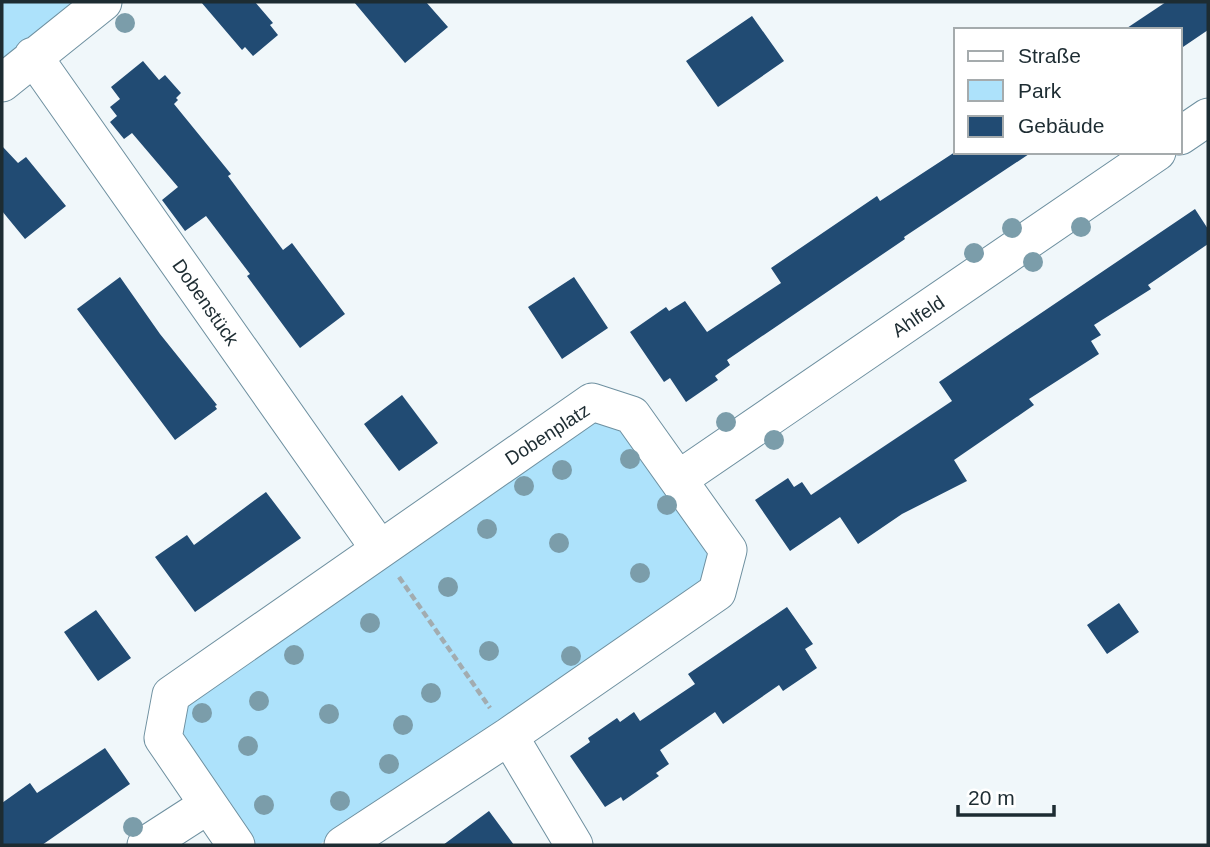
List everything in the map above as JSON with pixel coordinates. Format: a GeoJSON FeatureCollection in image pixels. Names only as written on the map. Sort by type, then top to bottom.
{"type":"FeatureCollection","features":[{"type":"Feature","properties":{"kind":"street"},"geometry":{"type":"LineString","coordinates":[[2,83],[103,2]]}},
{"type":"Feature","properties":{"kind":"street","name":"Dobenstück"},"geometry":{"type":"LineString","coordinates":[[33,56],[379,548]]}},
{"type":"Feature","properties":{"kind":"street"},"geometry":{"type":"LineString","coordinates":[[1182,135],[1208,117]]}},
{"type":"Feature","properties":{"kind":"street","name":"Ahlfeld"},"geometry":{"type":"LineString","coordinates":[[679,479],[1154,154]]}},
{"type":"Feature","properties":{"kind":"street","name":"Dobenplatz"},"geometry":{"type":"LineString","coordinates":[[236,845],[163,738],[171,695],[592,402],[632,415],[728,550],[717,592],[509,736],[343,845]]}},
{"type":"Feature","properties":{"kind":"street"},"geometry":{"type":"LineString","coordinates":[[509,736],[575,845]]}},
{"type":"Feature","properties":{"kind":"street"},"geometry":{"type":"LineString","coordinates":[[145,845],[208,805]]}},
{"type":"Feature","properties":{"kind":"path"},"geometry":{"type":"LineString","coordinates":[[379,548],[509,736]]}},
{"type":"Feature","properties":{"kind":"green space"},"geometry":{"type":"Polygon","coordinates":[[[2,2],[82,2],[2,70],[2,2]]]}},
{"type":"Feature","properties":{"kind":"green space"},"geometry":{"type":"Polygon","coordinates":[[[603,412],[619,416],[716,556],[714,574],[319,845],[254,845],[171,725],[175,706],[603,412]]]}},
{"type":"Feature","properties":{"kind":"building"},"geometry":{"type":"Polygon","coordinates":[[[201,2],[255,2],[273,23],[270,25],[278,35],[253,56],[245,47],[242,50],[201,2]]]}},
{"type":"Feature","properties":{"kind":"building"},"geometry":{"type":"Polygon","coordinates":[[[354,2],[426,2],[448,27],[405,63],[354,2]]]}},
{"type":"Feature","properties":{"kind":"building"},"geometry":{"type":"Polygon","coordinates":[[[1166,2],[1208,2],[1208,30],[1182,48],[1182,28],[1127,28],[1166,2]]]}},
{"type":"Feature","properties":{"kind":"building"},"geometry":{"type":"Polygon","coordinates":[[[752,16],[784,61],[718,107],[686,61],[752,16]]]}},
{"type":"Feature","properties":{"kind":"building"},"geometry":{"type":"Polygon","coordinates":[[[143,61],[159,80],[165,75],[181,93],[174,104],[231,174],[228,176],[283,250],[292,243],[345,314],[300,348],[247,276],[250,274],[206,216],[185,231],[162,200],[178,187],[132,133],[124,139],[110,122],[117,116],[110,107],[120,99],[111,87],[143,61]]]}},
{"type":"Feature","properties":{"kind":"building"},"geometry":{"type":"Polygon","coordinates":[[[2,146],[18,163],[26,157],[66,206],[25,239],[2,211],[2,146]]]}},
{"type":"Feature","properties":{"kind":"building"},"geometry":{"type":"Polygon","coordinates":[[[954,153],[1029,154],[727,360],[730,365],[715,376],[718,380],[686,402],[670,378],[664,382],[630,332],[666,307],[669,311],[685,301],[707,332],[781,283],[771,268],[877,196],[880,201],[954,153]]]}},
{"type":"Feature","properties":{"kind":"building"},"geometry":{"type":"Polygon","coordinates":[[[1195,209],[1208,229],[1208,244],[1148,285],[1151,289],[1094,325],[1101,335],[1091,341],[1099,354],[1029,399],[1034,405],[954,460],[967,481],[902,514],[858,544],[840,517],[790,551],[755,500],[788,478],[794,487],[802,482],[811,495],[952,401],[939,382],[1195,209]]]}},
{"type":"Feature","properties":{"kind":"building"},"geometry":{"type":"Polygon","coordinates":[[[120,277],[160,334],[217,405],[217,409],[175,440],[77,309],[120,277]]]}},
{"type":"Feature","properties":{"kind":"building"},"geometry":{"type":"Polygon","coordinates":[[[574,277],[608,328],[562,359],[528,307],[574,277]]]}},
{"type":"Feature","properties":{"kind":"building"},"geometry":{"type":"Polygon","coordinates":[[[402,395],[438,443],[399,471],[364,424],[402,395]]]}},
{"type":"Feature","properties":{"kind":"building"},"geometry":{"type":"Polygon","coordinates":[[[266,492],[301,538],[195,612],[155,557],[187,535],[194,545],[266,492]]]}},
{"type":"Feature","properties":{"kind":"building"},"geometry":{"type":"Polygon","coordinates":[[[1119,603],[1139,632],[1107,654],[1087,625],[1119,603]]]}},
{"type":"Feature","properties":{"kind":"building"},"geometry":{"type":"Polygon","coordinates":[[[787,607],[813,644],[805,649],[817,668],[783,691],[779,685],[723,724],[715,712],[660,750],[669,764],[656,773],[659,776],[623,801],[621,797],[605,807],[570,756],[590,742],[588,738],[617,718],[620,722],[634,712],[640,721],[695,684],[688,674],[787,607]]]}},
{"type":"Feature","properties":{"kind":"building"},"geometry":{"type":"Polygon","coordinates":[[[96,610],[131,658],[98,681],[64,632],[96,610]]]}},
{"type":"Feature","properties":{"kind":"building"},"geometry":{"type":"Polygon","coordinates":[[[105,748],[130,784],[42,845],[2,845],[2,803],[30,783],[37,793],[105,748]]]}},
{"type":"Feature","properties":{"kind":"building"},"geometry":{"type":"Polygon","coordinates":[[[489,811],[514,845],[443,845],[489,811]]]}}]}
